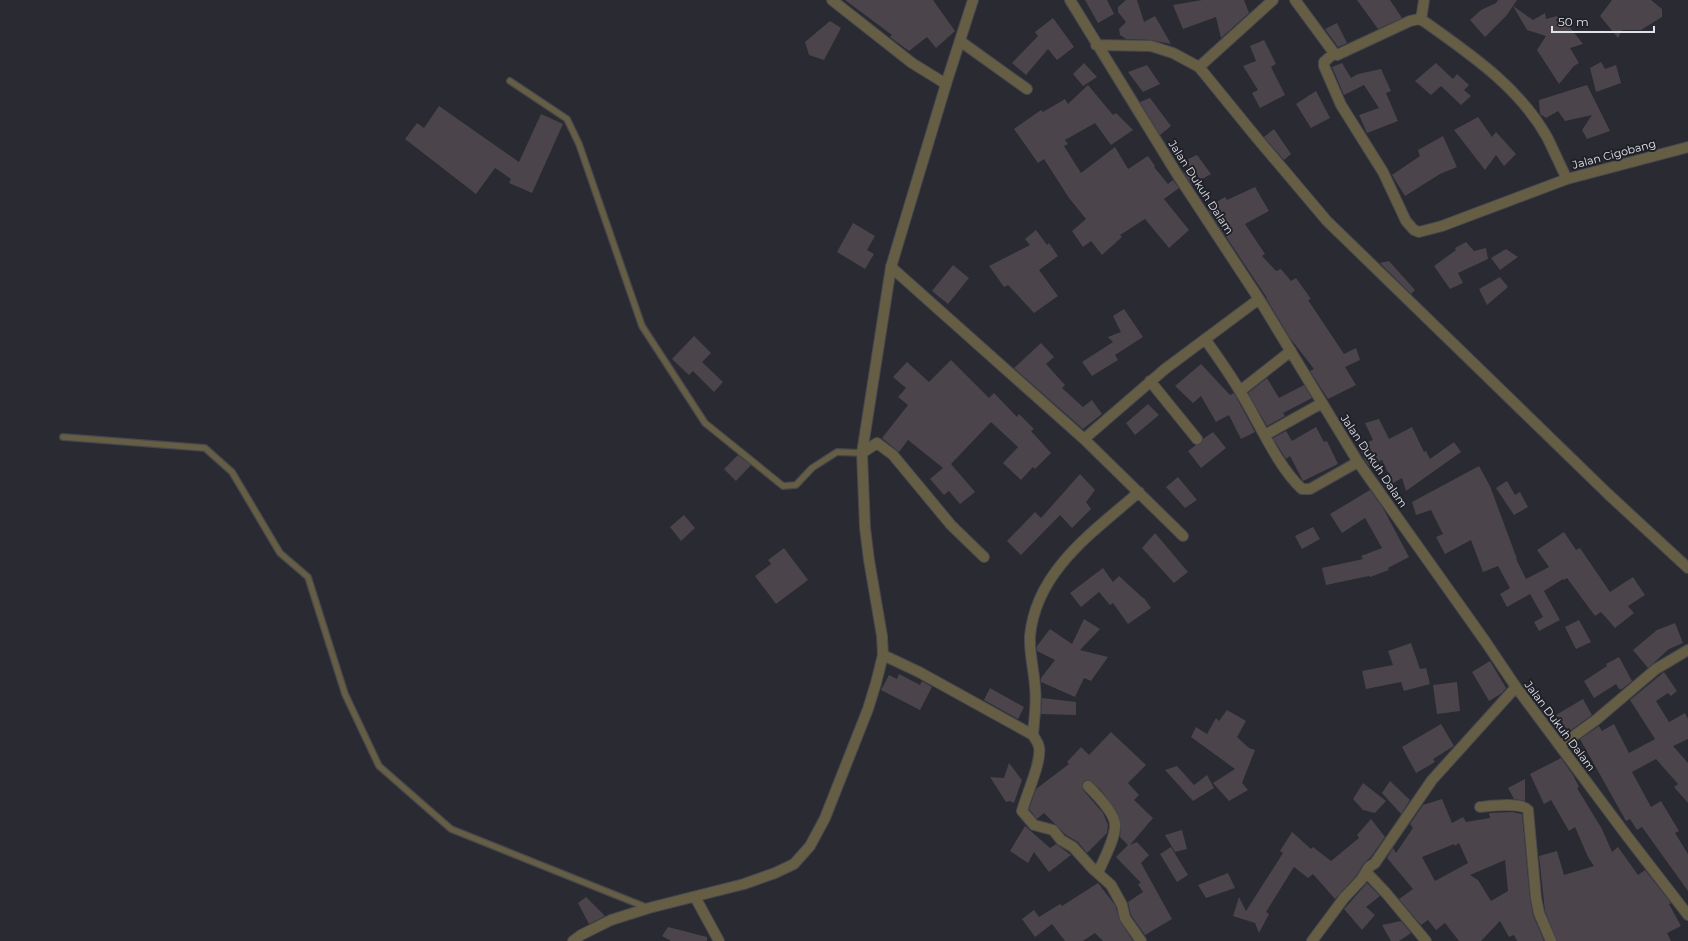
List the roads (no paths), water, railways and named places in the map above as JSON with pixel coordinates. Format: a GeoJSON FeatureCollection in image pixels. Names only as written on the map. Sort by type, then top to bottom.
{"type":"FeatureCollection","features":[{"type":"Feature","properties":{"kind":"street"},"geometry":{"type":"LineString","coordinates":[[832,0],[912,63],[946,84]]}},
{"type":"Feature","properties":{"kind":"street"},"geometry":{"type":"LineString","coordinates":[[573,941],[581,935],[612,920],[649,908],[696,897],[775,873],[794,864],[810,846],[825,818],[868,709],[883,655],[882,636],[865,528],[862,453],[891,267],[973,0]]}},
{"type":"Feature","properties":{"kind":"street","name":"Jalan Dukuh Dalam"},"geometry":{"type":"LineString","coordinates":[[1070,0],[1096,45],[1173,168],[1259,299],[1358,462],[1516,687],[1688,915]]}},
{"type":"Feature","properties":{"kind":"street"},"geometry":{"type":"LineString","coordinates":[[1199,67],[1273,0]]}},
{"type":"Feature","properties":{"kind":"street"},"geometry":{"type":"LineString","coordinates":[[1295,0],[1334,54]]}},
{"type":"Feature","properties":{"kind":"street"},"geometry":{"type":"LineString","coordinates":[[1424,0],[1421,20],[1410,21],[1339,55],[1334,54],[1324,62],[1324,66],[1341,105],[1383,172],[1406,221],[1414,230],[1419,232],[1442,226],[1567,179]]}},
{"type":"Feature","properties":{"kind":"street","name":"Jalan Cigobang"},"geometry":{"type":"LineString","coordinates":[[1421,20],[1476,59],[1521,100],[1547,137],[1567,179],[1688,147]]}},
{"type":"Feature","properties":{"kind":"street"},"geometry":{"type":"LineString","coordinates":[[960,41],[1027,89]]}},
{"type":"Feature","properties":{"kind":"street"},"geometry":{"type":"LineString","coordinates":[[1096,45],[1151,46],[1173,53],[1199,67],[1256,138],[1327,221],[1569,456],[1688,568]]}},
{"type":"Feature","properties":{"kind":"street"},"geometry":{"type":"LineString","coordinates":[[891,267],[1084,439],[1183,536]]}},
{"type":"Feature","properties":{"kind":"street"},"geometry":{"type":"LineString","coordinates":[[1084,439],[1150,381],[1259,299]]}},
{"type":"Feature","properties":{"kind":"street"},"geometry":{"type":"LineString","coordinates":[[1205,339],[1240,391],[1294,482],[1302,489],[1310,489],[1358,462]]}},
{"type":"Feature","properties":{"kind":"street"},"geometry":{"type":"LineString","coordinates":[[1240,391],[1291,351]]}},
{"type":"Feature","properties":{"kind":"street"},"geometry":{"type":"LineString","coordinates":[[1150,381],[1197,440]]}},
{"type":"Feature","properties":{"kind":"street"},"geometry":{"type":"LineString","coordinates":[[1265,435],[1322,403]]}},
{"type":"Feature","properties":{"kind":"street"},"geometry":{"type":"LineString","coordinates":[[862,453],[877,442],[892,455],[951,525],[984,557]]}},
{"type":"Feature","properties":{"kind":"street"},"geometry":{"type":"LineString","coordinates":[[1138,492],[1078,546],[1062,563],[1045,586],[1034,610],[1030,637],[1031,662],[1036,701],[1033,735],[1039,748],[1036,768],[1025,797],[1022,811],[1034,825],[1053,830],[1061,840],[1073,847],[1110,886],[1122,905],[1125,918],[1141,941]]}},
{"type":"Feature","properties":{"kind":"street"},"geometry":{"type":"LineString","coordinates":[[1560,746],[1596,720],[1656,669],[1688,650]]}},
{"type":"Feature","properties":{"kind":"street"},"geometry":{"type":"LineString","coordinates":[[883,655],[919,672],[1033,735]]}},
{"type":"Feature","properties":{"kind":"street"},"geometry":{"type":"LineString","coordinates":[[1312,941],[1320,928],[1344,898],[1361,880],[1369,867],[1375,863],[1432,780],[1516,687]]}},
{"type":"Feature","properties":{"kind":"street"},"geometry":{"type":"LineString","coordinates":[[1088,786],[1111,814],[1115,824],[1110,844],[1098,873]]}},
{"type":"Feature","properties":{"kind":"street"},"geometry":{"type":"LineString","coordinates":[[1480,807],[1519,806],[1526,807],[1528,810],[1536,898],[1539,913],[1551,941]]}},
{"type":"Feature","properties":{"kind":"street"},"geometry":{"type":"LineString","coordinates":[[1366,872],[1426,941]]}},
{"type":"Feature","properties":{"kind":"street"},"geometry":{"type":"LineString","coordinates":[[696,897],[719,941]]}},
{"type":"Feature","properties":{"kind":"lane"},"geometry":{"type":"LineString","coordinates":[[510,81],[567,119],[578,144],[642,326],[704,423],[783,486],[796,485],[812,468],[837,452],[862,453]]}},
{"type":"Feature","properties":{"kind":"lane"},"geometry":{"type":"LineString","coordinates":[[63,437],[205,448],[232,472],[280,553],[308,577],[346,694],[378,766],[451,829],[649,908]]}}]}
